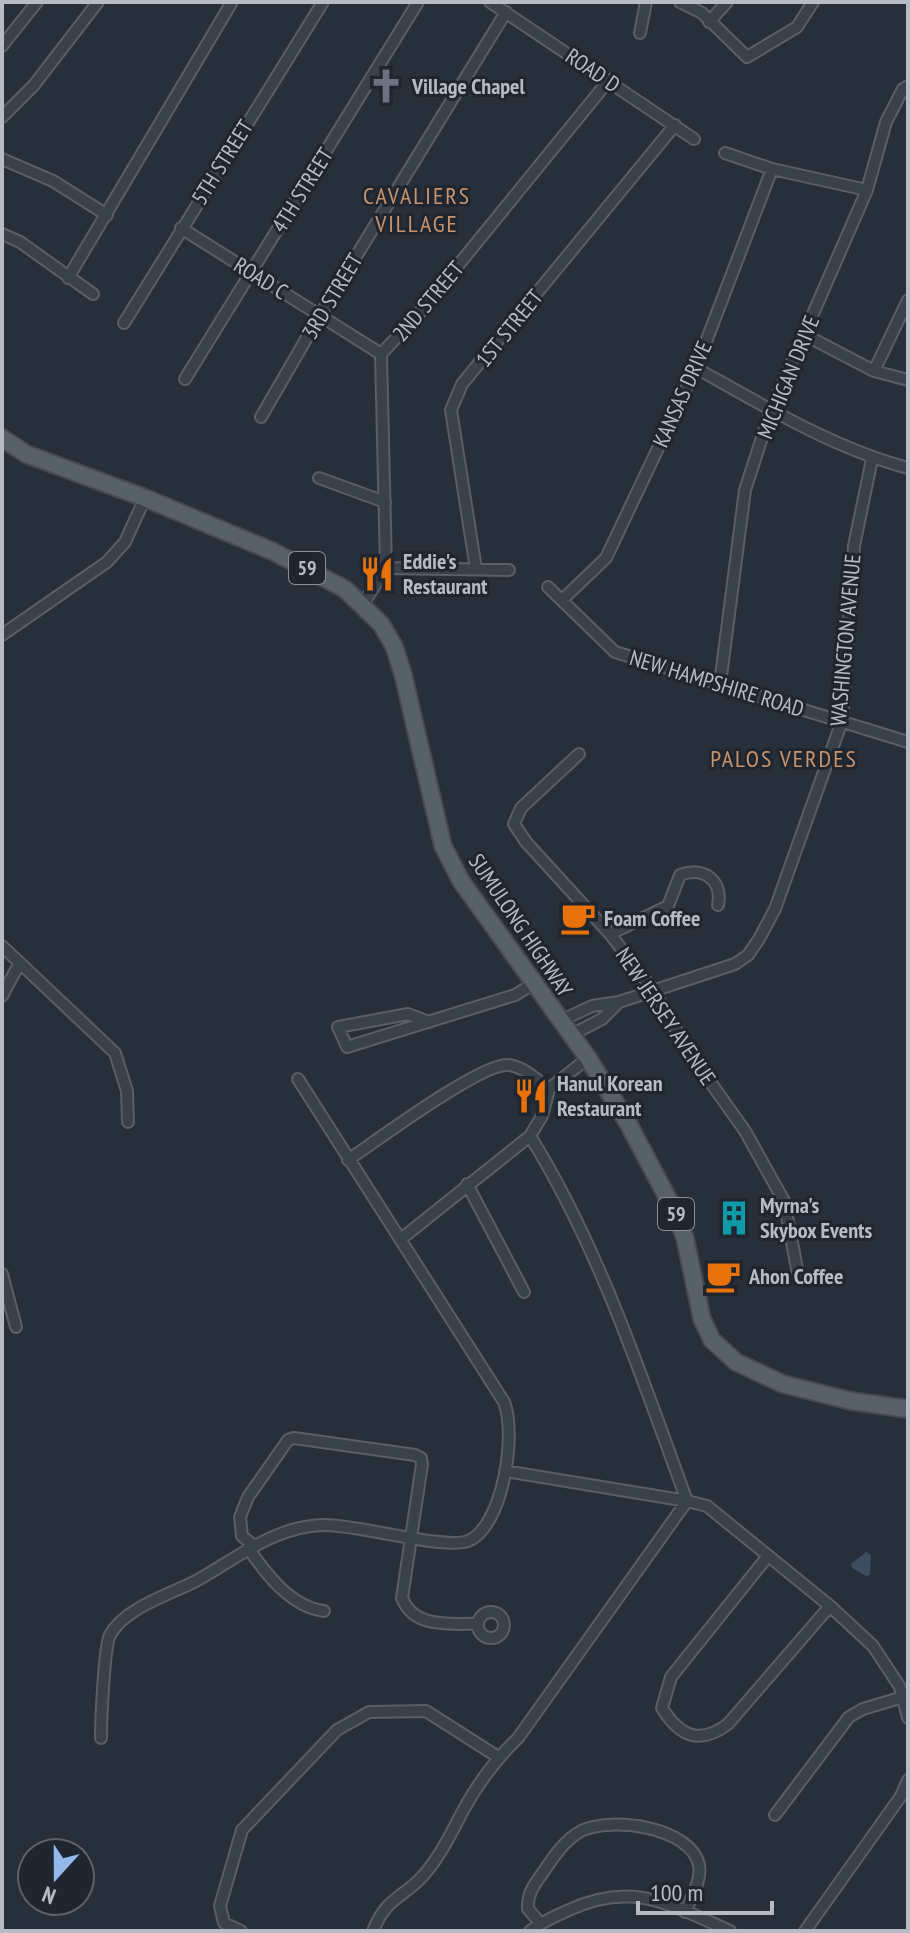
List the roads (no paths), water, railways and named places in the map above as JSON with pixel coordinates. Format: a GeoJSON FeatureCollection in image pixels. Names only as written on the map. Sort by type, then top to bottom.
{"type":"FeatureCollection","features":[{"type":"Feature","properties":{"kind":"main road","name":"SUMULONG HIGHWAY"},"geometry":{"type":"LineString","coordinates":[[2,438],[26,454],[145,498],[317,573],[363,604],[381,624],[394,646],[410,700],[443,846],[461,881],[588,1058],[629,1125],[675,1212],[685,1238],[702,1319],[717,1346],[743,1366],[783,1384],[851,1401],[908,1409]]}},
{"type":"Feature","properties":{"kind":"street"},"geometry":{"type":"LineString","coordinates":[[2,46],[37,2]]}},
{"type":"Feature","properties":{"kind":"street"},"geometry":{"type":"LineString","coordinates":[[2,117],[34,85],[98,2]]}},
{"type":"Feature","properties":{"kind":"street"},"geometry":{"type":"LineString","coordinates":[[68,278],[232,2]]}},
{"type":"Feature","properties":{"kind":"street","name":"5TH STREET"},"geometry":{"type":"LineString","coordinates":[[124,323],[323,2]]}},
{"type":"Feature","properties":{"kind":"street","name":"4TH STREET"},"geometry":{"type":"LineString","coordinates":[[185,379],[418,2]]}},
{"type":"Feature","properties":{"kind":"street","name":"ROAD D"},"geometry":{"type":"LineString","coordinates":[[490,2],[694,139]]}},
{"type":"Feature","properties":{"kind":"street"},"geometry":{"type":"LineString","coordinates":[[640,33],[646,2]]}},
{"type":"Feature","properties":{"kind":"street"},"geometry":{"type":"LineString","coordinates":[[680,2],[702,13],[747,57],[797,27],[813,2]]}},
{"type":"Feature","properties":{"kind":"street"},"geometry":{"type":"LineString","coordinates":[[709,22],[727,2]]}},
{"type":"Feature","properties":{"kind":"street","name":"3RD STREET"},"geometry":{"type":"LineString","coordinates":[[261,417],[506,12]]}},
{"type":"Feature","properties":{"kind":"street","name":"2ND STREET"},"geometry":{"type":"LineString","coordinates":[[386,568],[381,354],[416,317],[609,80]]}},
{"type":"Feature","properties":{"kind":"street","name":"MICHIGAN DRIVE"},"geometry":{"type":"LineString","coordinates":[[720,684],[745,490],[771,410],[867,190],[886,122],[903,89],[908,86]]}},
{"type":"Feature","properties":{"kind":"street","name":"1ST STREET"},"geometry":{"type":"LineString","coordinates":[[476,569],[451,410],[462,384],[675,125]]}},
{"type":"Feature","properties":{"kind":"street"},"geometry":{"type":"LineString","coordinates":[[727,154],[772,169],[867,190]]}},
{"type":"Feature","properties":{"kind":"street"},"geometry":{"type":"LineString","coordinates":[[2,159],[53,181],[107,215]]}},
{"type":"Feature","properties":{"kind":"street","name":"KANSAS DRIVE"},"geometry":{"type":"LineString","coordinates":[[562,600],[606,558],[696,368],[772,169]]}},
{"type":"Feature","properties":{"kind":"street","name":"ROAD C"},"geometry":{"type":"LineString","coordinates":[[181,228],[381,354]]}},
{"type":"Feature","properties":{"kind":"street"},"geometry":{"type":"LineString","coordinates":[[2,234],[20,242],[93,294]]}},
{"type":"Feature","properties":{"kind":"street"},"geometry":{"type":"LineString","coordinates":[[874,371],[908,300]]}},
{"type":"Feature","properties":{"kind":"street"},"geometry":{"type":"LineString","coordinates":[[805,335],[874,371],[908,380]]}},
{"type":"Feature","properties":{"kind":"street"},"geometry":{"type":"LineString","coordinates":[[696,368],[771,410],[872,459],[908,468]]}},
{"type":"Feature","properties":{"kind":"street","name":"WASHINGTON AVENUE"},"geometry":{"type":"LineString","coordinates":[[560,1021],[592,1006],[619,1002],[735,964],[748,955],[759,939],[775,909],[842,721],[854,546],[872,459]]}},
{"type":"Feature","properties":{"kind":"street"},"geometry":{"type":"LineString","coordinates":[[319,478],[385,502]]}},
{"type":"Feature","properties":{"kind":"street"},"geometry":{"type":"LineString","coordinates":[[2,635],[107,562],[125,542],[145,498]]}},
{"type":"Feature","properties":{"kind":"street"},"geometry":{"type":"LineString","coordinates":[[363,604],[386,568],[509,570]]}},
{"type":"Feature","properties":{"kind":"street","name":"NEW HAMPSHIRE ROAD"},"geometry":{"type":"LineString","coordinates":[[548,587],[615,652],[908,742]]}},
{"type":"Feature","properties":{"kind":"street","name":"NEW JERSEY AVENUE"},"geometry":{"type":"LineString","coordinates":[[579,754],[521,808],[514,824],[526,842],[610,934],[653,990],[691,1055],[745,1131],[784,1201],[798,1274]]}},
{"type":"Feature","properties":{"kind":"street"},"geometry":{"type":"LineString","coordinates":[[610,934],[668,906],[680,875],[691,871],[706,876],[718,885],[718,905]]}},
{"type":"Feature","properties":{"kind":"street"},"geometry":{"type":"LineString","coordinates":[[2,946],[115,1053],[127,1091],[128,1122]]}},
{"type":"Feature","properties":{"kind":"street"},"geometry":{"type":"LineString","coordinates":[[2,996],[19,964]]}},
{"type":"Feature","properties":{"kind":"street"},"geometry":{"type":"LineString","coordinates":[[429,1022],[408,1014],[338,1027],[347,1047],[429,1022],[515,995],[533,984]]}},
{"type":"Feature","properties":{"kind":"street","name":"WASHINGTON AVENUE"},"geometry":{"type":"LineString","coordinates":[[571,1035],[602,1019],[619,1002]]}},
{"type":"Feature","properties":{"kind":"street"},"geometry":{"type":"LineString","coordinates":[[401,1239],[530,1136],[542,1116],[549,1089],[588,1058]]}},
{"type":"Feature","properties":{"kind":"street"},"geometry":{"type":"LineString","coordinates":[[348,1160],[481,1071],[508,1065],[528,1073],[549,1089]]}},
{"type":"Feature","properties":{"kind":"street"},"geometry":{"type":"LineString","coordinates":[[101,1738],[110,1636],[130,1615],[155,1598],[193,1582],[251,1547],[298,1528],[323,1525],[460,1542],[479,1534],[492,1518],[505,1471],[510,1430],[504,1402],[298,1079]]}},
{"type":"Feature","properties":{"kind":"street"},"geometry":{"type":"LineString","coordinates":[[530,1136],[557,1179],[587,1240],[687,1501]]}},
{"type":"Feature","properties":{"kind":"street"},"geometry":{"type":"LineString","coordinates":[[467,1184],[524,1292]]}},
{"type":"Feature","properties":{"kind":"street"},"geometry":{"type":"LineString","coordinates":[[2,1274],[16,1327]]}},
{"type":"Feature","properties":{"kind":"street"},"geometry":{"type":"LineString","coordinates":[[324,1611],[308,1609],[288,1593],[260,1565],[242,1536],[240,1517],[248,1497],[274,1457],[292,1438],[418,1456],[422,1464],[402,1591],[405,1606],[419,1620],[477,1624]]}},
{"type":"Feature","properties":{"kind":"street"},"geometry":{"type":"LineString","coordinates":[[505,1471],[707,1506],[830,1606],[873,1646],[894,1676],[908,1718]]}},
{"type":"Feature","properties":{"kind":"street"},"geometry":{"type":"LineString","coordinates":[[373,1931],[386,1905],[421,1878],[441,1852],[465,1806],[498,1757],[518,1738],[687,1501]]}},
{"type":"Feature","properties":{"kind":"street"},"geometry":{"type":"LineString","coordinates":[[768,1556],[671,1677],[662,1708],[672,1724],[686,1734],[701,1736],[716,1733],[728,1724],[830,1606]]}},
{"type":"Feature","properties":{"kind":"street"},"geometry":{"type":"LineString","coordinates":[[775,1815],[849,1717],[863,1709],[903,1697]]}},
{"type":"Feature","properties":{"kind":"street"},"geometry":{"type":"LineString","coordinates":[[241,1931],[224,1923],[220,1906],[242,1830],[337,1730],[369,1712],[426,1711],[498,1757]]}},
{"type":"Feature","properties":{"kind":"street"},"geometry":{"type":"LineString","coordinates":[[795,1931],[807,1929],[901,1796],[908,1780]]}},
{"type":"Feature","properties":{"kind":"street"},"geometry":{"type":"LineString","coordinates":[[540,1923],[528,1909],[527,1898],[554,1856],[584,1829],[608,1824],[639,1825],[677,1838],[694,1853],[700,1867],[685,1912]]}},
{"type":"Feature","properties":{"kind":"street"},"geometry":{"type":"LineString","coordinates":[[530,1931],[577,1906],[614,1894],[642,1897],[730,1931]]}},
{"type":"Feature","properties":{"kind":"water"},"geometry":{"type":"Polygon","coordinates":[[[866,1552],[871,1555],[870,1575],[866,1576],[852,1568],[851,1564],[866,1552]]]}},
{"type":"Feature","properties":{"kind":"place","name":"Village Chapel"},"geometry":{"type":"Point","coordinates":[386,86]}},
{"type":"Feature","properties":{"kind":"place","name":"Eddie's Restaurant"},"geometry":{"type":"Point","coordinates":[377,574]}},
{"type":"Feature","properties":{"kind":"place","name":"Foam Coffee"},"geometry":{"type":"Point","coordinates":[578,918]}},
{"type":"Feature","properties":{"kind":"place","name":"Hanul Korean Restaurant"},"geometry":{"type":"Point","coordinates":[531,1096]}},
{"type":"Feature","properties":{"kind":"place","name":"Myrna's Skybox Events"},"geometry":{"type":"Point","coordinates":[734,1218]}},
{"type":"Feature","properties":{"kind":"place","name":"Ahon Coffee"},"geometry":{"type":"Point","coordinates":[723,1276]}},
{"type":"Feature","properties":{"kind":"district","name":"CAVALIERS VILLAGE"},"geometry":{"type":"Point","coordinates":[417,209]}},
{"type":"Feature","properties":{"kind":"district","name":"PALOS VERDES"},"geometry":{"type":"Point","coordinates":[784,758]}}]}
